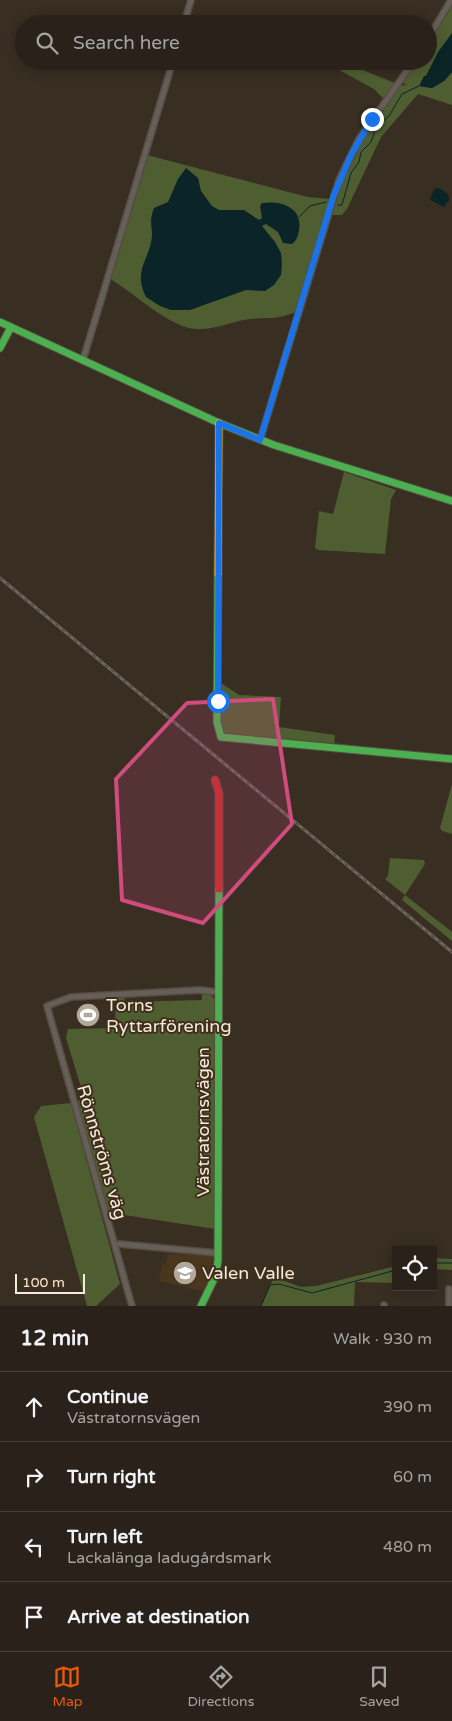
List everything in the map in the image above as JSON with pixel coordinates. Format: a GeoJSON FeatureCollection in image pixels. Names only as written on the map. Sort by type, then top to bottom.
{"type":"FeatureCollection","features":[{"type":"Feature","properties":{"kind":"street"},"geometry":{"type":"LineString","coordinates":[[187,15],[191,0]]}},
{"type":"Feature","properties":{"kind":"street"},"geometry":{"type":"LineString","coordinates":[[437,24],[451,0]]}},
{"type":"Feature","properties":{"kind":"street"},"geometry":{"type":"LineString","coordinates":[[83,360],[170,70]]}},
{"type":"Feature","properties":{"kind":"street"},"geometry":{"type":"LineString","coordinates":[[260,440],[339,180],[359,139],[408,70]]}},
{"type":"Feature","properties":{"kind":"street"},"geometry":{"type":"LineString","coordinates":[[0,322],[260,440],[452,501]]}},
{"type":"Feature","properties":{"kind":"street"},"geometry":{"type":"LineString","coordinates":[[0,348],[11,327]]}},
{"type":"Feature","properties":{"kind":"street"},"geometry":{"type":"LineString","coordinates":[[219,423],[217,722],[221,737],[452,759]]}},
{"type":"Feature","properties":{"kind":"street","name":"Västratornsvägen"},"geometry":{"type":"LineString","coordinates":[[201,1306],[217,1270],[218,1253],[218,793],[215,780]]}},
{"type":"Feature","properties":{"kind":"street","name":"Rönnströms väg"},"geometry":{"type":"LineString","coordinates":[[132,1306],[47,1006],[71,997],[200,990],[218,992]]}},
{"type":"Feature","properties":{"kind":"street"},"geometry":{"type":"LineString","coordinates":[[119,1244],[218,1253]]}},
{"type":"Feature","properties":{"kind":"street"},"geometry":{"type":"LineString","coordinates":[[449,1289],[449,1306]]}},
{"type":"Feature","properties":{"kind":"highlighted area"},"geometry":{"type":"Polygon","coordinates":[[[273,699],[292,824],[203,923],[122,900],[116,779],[187,703],[273,699]]]}},
{"type":"Feature","properties":{"kind":"shaded area","name":"Valen Valle"},"geometry":{"type":"Polygon","coordinates":[[[168,1254],[214,1255],[205,1292],[159,1281],[162,1264],[166,1265],[168,1254]]]}},
{"type":"Feature","properties":{"kind":"green space"},"geometry":{"type":"Polygon","coordinates":[[[452,2],[452,33],[437,58],[437,28],[452,2]]]}},
{"type":"Feature","properties":{"kind":"green space"},"geometry":{"type":"Polygon","coordinates":[[[339,70],[362,70],[395,83],[383,98],[374,89],[339,70]]]}},
{"type":"Feature","properties":{"kind":"green space"},"geometry":{"type":"Polygon","coordinates":[[[410,70],[430,70],[420,86],[432,88],[444,81],[452,72],[452,105],[418,94],[381,137],[347,209],[342,215],[330,215],[342,180],[358,148],[398,87],[407,84],[401,83],[410,70]]]}},
{"type":"Feature","properties":{"kind":"green space"},"geometry":{"type":"Polygon","coordinates":[[[147,155],[308,197],[331,199],[296,312],[278,317],[250,319],[197,329],[175,323],[110,279],[147,155]]]}},
{"type":"Feature","properties":{"kind":"green space"},"geometry":{"type":"Polygon","coordinates":[[[344,472],[396,490],[391,499],[385,554],[318,550],[315,548],[319,511],[333,514],[344,472]]]}},
{"type":"Feature","properties":{"kind":"green space"},"geometry":{"type":"Polygon","coordinates":[[[221,683],[239,695],[281,697],[279,727],[335,735],[334,746],[223,735],[221,731],[221,683]]]}},
{"type":"Feature","properties":{"kind":"green space"},"geometry":{"type":"Polygon","coordinates":[[[452,784],[452,834],[442,831],[440,828],[452,784]]]}},
{"type":"Feature","properties":{"kind":"green space"},"geometry":{"type":"Polygon","coordinates":[[[390,858],[424,860],[425,864],[405,895],[385,879],[388,876],[390,858]]]}},
{"type":"Feature","properties":{"kind":"green space"},"geometry":{"type":"Polygon","coordinates":[[[405,895],[452,932],[452,941],[402,900],[405,895]]]}},
{"type":"Feature","properties":{"kind":"green space"},"geometry":{"type":"Polygon","coordinates":[[[202,992],[209,993],[216,1001],[215,1229],[111,1213],[108,1209],[77,1101],[84,1100],[84,1097],[66,1038],[68,1029],[115,1028],[116,996],[124,995],[125,1002],[202,1000],[202,992]]]}},
{"type":"Feature","properties":{"kind":"green space"},"geometry":{"type":"Polygon","coordinates":[[[71,1103],[120,1284],[96,1306],[87,1306],[34,1117],[41,1106],[71,1103]]]}},
{"type":"Feature","properties":{"kind":"green space"},"geometry":{"type":"Polygon","coordinates":[[[437,1258],[452,1259],[452,1270],[437,1269],[437,1258]]]}},
{"type":"Feature","properties":{"kind":"green space"},"geometry":{"type":"Polygon","coordinates":[[[392,1267],[392,1283],[355,1282],[354,1306],[261,1306],[274,1277],[301,1287],[316,1286],[392,1267]]]}},
{"type":"Feature","properties":{"kind":"water"},"geometry":{"type":"Polygon","coordinates":[[[452,33],[452,72],[444,81],[432,88],[419,86],[429,70],[437,70],[438,52],[452,33]]]}},
{"type":"Feature","properties":{"kind":"water"},"geometry":{"type":"Polygon","coordinates":[[[186,168],[198,178],[201,191],[212,206],[219,210],[244,210],[259,220],[262,218],[260,206],[262,203],[269,202],[284,204],[290,207],[298,216],[299,230],[297,238],[292,244],[283,243],[278,232],[266,224],[262,226],[281,253],[281,275],[274,285],[265,291],[246,290],[190,310],[171,310],[160,306],[146,297],[142,287],[141,271],[151,243],[152,212],[154,208],[168,202],[178,179],[186,168]]]}},
{"type":"Feature","properties":{"kind":"water"},"geometry":{"type":"Polygon","coordinates":[[[439,188],[448,194],[449,200],[444,207],[430,200],[434,189],[439,188]]]}},
{"type":"Feature","properties":{"kind":"waterway"},"geometry":{"type":"LineString","coordinates":[[338,205],[342,205],[351,173],[359,162],[361,152],[371,142],[376,128],[389,116],[402,94],[419,86]]}},
{"type":"Feature","properties":{"kind":"waterway"},"geometry":{"type":"LineString","coordinates":[[299,217],[310,206],[326,202]]}},
{"type":"Feature","properties":{"kind":"waterway"},"geometry":{"type":"LineString","coordinates":[[437,1263],[452,1263]]}},
{"type":"Feature","properties":{"kind":"waterway"},"geometry":{"type":"LineString","coordinates":[[261,1306],[270,1285],[279,1284],[312,1293],[392,1271]]}},
{"type":"Feature","properties":{"kind":"railway"},"geometry":{"type":"LineString","coordinates":[[0,578],[452,952]]}},
{"type":"Feature","properties":{"kind":"traffic: fast"},"geometry":{"type":"LineString","coordinates":[[0,322],[219,423],[274,445],[452,501]]}},
{"type":"Feature","properties":{"kind":"traffic: fast"},"geometry":{"type":"LineString","coordinates":[[0,348],[11,327]]}},
{"type":"Feature","properties":{"kind":"traffic: fast"},"geometry":{"type":"LineString","coordinates":[[218,574],[217,722],[221,737],[452,759]]}},
{"type":"Feature","properties":{"kind":"traffic: fast"},"geometry":{"type":"LineString","coordinates":[[201,1306],[215,1277],[218,1261],[219,889]]}},
{"type":"Feature","properties":{"kind":"traffic: slow"},"geometry":{"type":"LineString","coordinates":[[218,574],[219,423]]}},
{"type":"Feature","properties":{"kind":"traffic: jam"},"geometry":{"type":"LineString","coordinates":[[215,780],[219,793],[219,889]]}},
{"type":"Feature","properties":{"kind":"place","name":"Torns Ryttarförening"},"geometry":{"type":"Point","coordinates":[88,1015]}},
{"type":"Feature","properties":{"kind":"place","name":"Valen Valle"},"geometry":{"type":"Point","coordinates":[185,1273]}},
{"type":"Feature","properties":{"kind":"route"},"geometry":{"type":"LineString","coordinates":[[218,701],[219,423],[260,440],[333,197],[351,155],[372,119]]}}]}
